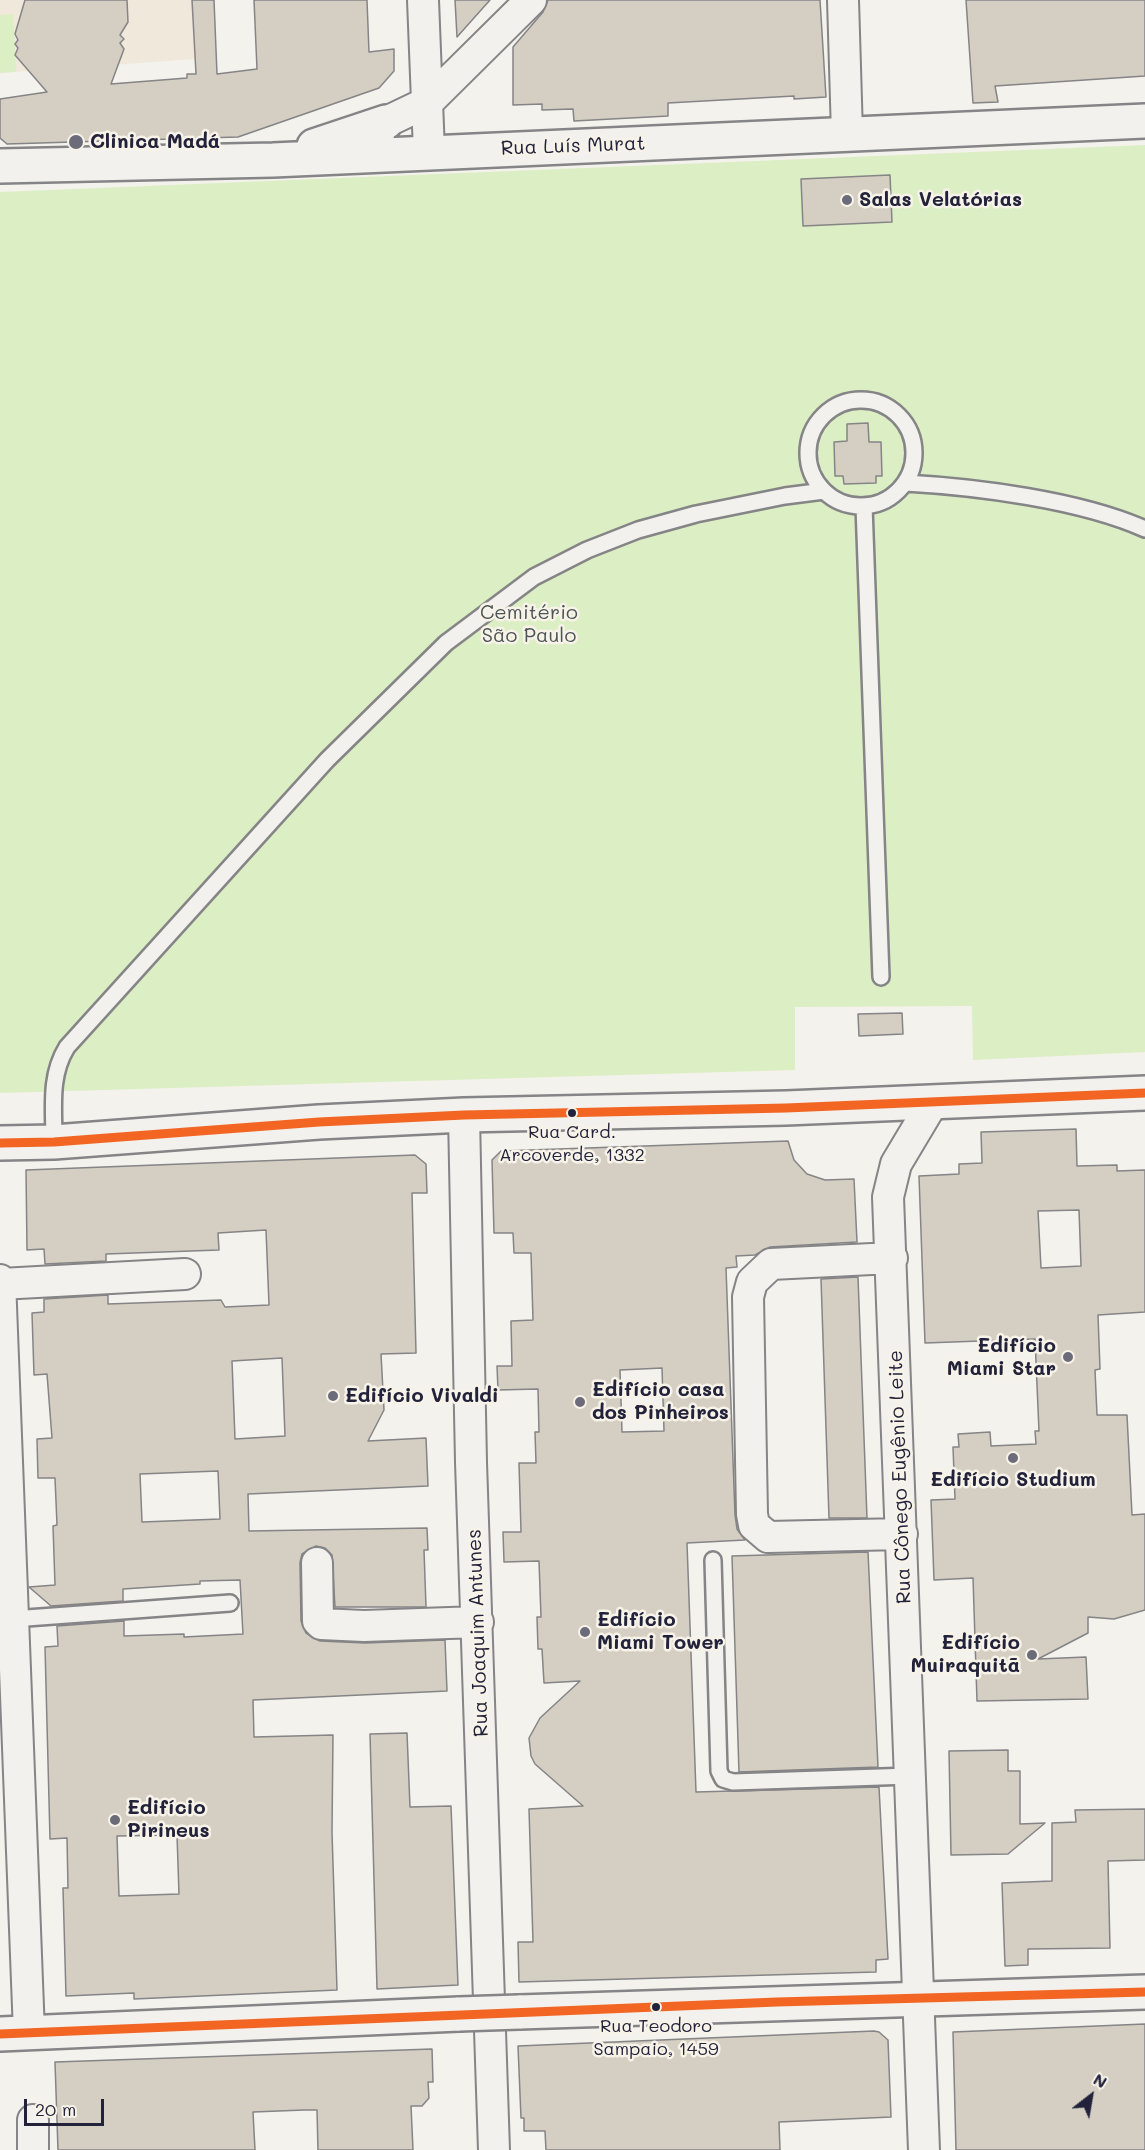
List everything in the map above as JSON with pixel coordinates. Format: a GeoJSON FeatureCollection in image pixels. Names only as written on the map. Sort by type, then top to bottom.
{"type":"FeatureCollection","features":[{"type":"Feature","properties":{"kind":"main road","name":"Rua Luís Murat"},"geometry":{"type":"LineString","coordinates":[[0,166],[273,160],[1145,121]]}},
{"type":"Feature","properties":{"kind":"main road"},"geometry":{"type":"LineString","coordinates":[[273,160],[387,122]]}},
{"type":"Feature","properties":{"kind":"main road"},"geometry":{"type":"LineString","coordinates":[[0,1143],[54,1142],[319,1122],[464,1115],[933,1102],[1145,1093]]}},
{"type":"Feature","properties":{"kind":"main road"},"geometry":{"type":"LineString","coordinates":[[15,2033],[459,2014],[1145,1992]]}},
{"type":"Feature","properties":{"kind":"street"},"geometry":{"type":"LineString","coordinates":[[423,0],[429,152]]}},
{"type":"Feature","properties":{"kind":"street"},"geometry":{"type":"LineString","coordinates":[[375,154],[380,129],[387,122],[428,102],[531,0]]}},
{"type":"Feature","properties":{"kind":"street"},"geometry":{"type":"LineString","coordinates":[[843,0],[847,134]]}},
{"type":"Feature","properties":{"kind":"street","name":"Rua Cônego Eugênio Leite"},"geometry":{"type":"LineString","coordinates":[[924,2150],[888,1197],[896,1164],[933,1102]]}},
{"type":"Feature","properties":{"kind":"street","name":"Rua Joaquim Antunes"},"geometry":{"type":"LineString","coordinates":[[464,1115],[494,2150]]}},
{"type":"Feature","properties":{"kind":"street"},"geometry":{"type":"LineString","coordinates":[[892,1258],[771,1264],[752,1282],[748,1297],[752,1514],[754,1526],[768,1537],[902,1534]]}},
{"type":"Feature","properties":{"kind":"street"},"geometry":{"type":"LineString","coordinates":[[15,2033],[13,1619],[0,1282],[185,1274]]}},
{"type":"Feature","properties":{"kind":"street"},"geometry":{"type":"LineString","coordinates":[[317,1563],[318,1621],[321,1624],[364,1626],[478,1622]]}},
{"type":"Feature","properties":{"kind":"street"},"geometry":{"type":"LineString","coordinates":[[33,2120],[33,2150]]}},
{"type":"Feature","properties":{"kind":"lane"},"geometry":{"type":"LineString","coordinates":[[856,399],[876,401],[893,410],[907,425],[914,444],[914,464],[906,483],[880,503],[864,506],[850,505],[824,491],[813,474],[808,455],[811,435],[821,417],[836,405],[856,399]]}},
{"type":"Feature","properties":{"kind":"lane"},"geometry":{"type":"LineString","coordinates":[[906,483],[1009,495],[1093,511],[1145,529]]}},
{"type":"Feature","properties":{"kind":"lane"},"geometry":{"type":"LineString","coordinates":[[54,1142],[54,1078],[59,1060],[67,1047],[327,760],[446,643],[534,577],[587,550],[638,530],[696,514],[785,496],[824,491]]}},
{"type":"Feature","properties":{"kind":"lane"},"geometry":{"type":"LineString","coordinates":[[864,506],[881,977]]}},
{"type":"Feature","properties":{"kind":"lane"},"geometry":{"type":"LineString","coordinates":[[713,1560],[719,1771],[723,1779],[733,1782],[910,1776]]}},
{"type":"Feature","properties":{"kind":"lane"},"geometry":{"type":"LineString","coordinates":[[13,1619],[230,1604]]}},
{"type":"Feature","properties":{"kind":"shaded area"},"geometry":{"type":"Polygon","coordinates":[[[0,0],[193,0],[195,59],[0,73],[0,0]]]}},
{"type":"Feature","properties":{"kind":"green space"},"geometry":{"type":"Polygon","coordinates":[[[13,14],[16,72],[0,73],[0,15],[13,14]]]}},
{"type":"Feature","properties":{"kind":"green space","name":"Cemitério São Paulo"},"geometry":{"type":"Polygon","coordinates":[[[1145,145],[1145,1052],[973,1060],[972,1006],[795,1007],[795,1070],[0,1093],[0,192],[1145,145]]]}},
{"type":"Feature","properties":{"kind":"building"},"geometry":{"type":"Polygon","coordinates":[[[25,0],[127,0],[128,22],[120,35],[124,39],[120,43],[124,49],[111,84],[187,78],[187,74],[196,74],[192,0],[214,0],[217,74],[257,69],[254,0],[367,0],[369,52],[394,49],[394,71],[379,88],[238,137],[7,144],[0,138],[0,99],[47,92],[15,55],[18,48],[15,44],[18,40],[15,34],[25,0]]]}},
{"type":"Feature","properties":{"kind":"building"},"geometry":{"type":"Polygon","coordinates":[[[455,0],[490,0],[457,37],[455,0]]]}},
{"type":"Feature","properties":{"kind":"building"},"geometry":{"type":"Polygon","coordinates":[[[548,0],[820,0],[826,97],[794,99],[794,96],[668,103],[668,116],[574,121],[573,109],[542,110],[542,104],[513,105],[513,47],[543,12],[548,0]]]}},
{"type":"Feature","properties":{"kind":"building"},"geometry":{"type":"Polygon","coordinates":[[[966,0],[1145,0],[1145,76],[995,86],[998,102],[973,103],[966,0]]]}},
{"type":"Feature","properties":{"kind":"building","name":"Salas Velatórias"},"geometry":{"type":"Polygon","coordinates":[[[890,175],[892,222],[803,226],[801,179],[890,175]]]}},
{"type":"Feature","properties":{"kind":"building"},"geometry":{"type":"Polygon","coordinates":[[[868,423],[869,442],[881,442],[882,476],[876,476],[876,483],[844,484],[843,476],[835,476],[834,442],[847,441],[847,424],[868,423]]]}},
{"type":"Feature","properties":{"kind":"building"},"geometry":{"type":"Polygon","coordinates":[[[902,1013],[903,1034],[859,1036],[858,1014],[902,1013]]]}},
{"type":"Feature","properties":{"kind":"building"},"geometry":{"type":"Polygon","coordinates":[[[1076,1129],[1077,1166],[1117,1165],[1117,1171],[1145,1170],[1145,1312],[1098,1315],[1100,1369],[1095,1370],[1097,1415],[1127,1415],[1132,1515],[1145,1514],[1145,1610],[1114,1619],[1088,1617],[1088,1633],[1038,1659],[1086,1657],[1088,1699],[977,1701],[973,1578],[934,1580],[931,1500],[955,1499],[953,1447],[959,1447],[958,1434],[990,1432],[991,1446],[1036,1444],[1035,1431],[1039,1431],[1035,1339],[925,1343],[919,1176],[959,1174],[959,1164],[982,1163],[981,1132],[1076,1129]],[[1079,1210],[1038,1211],[1041,1268],[1081,1266],[1079,1210]]]}},
{"type":"Feature","properties":{"kind":"building"},"geometry":{"type":"Polygon","coordinates":[[[788,1141],[794,1160],[807,1174],[825,1180],[854,1179],[857,1242],[770,1247],[755,1255],[736,1256],[737,1267],[726,1268],[735,1515],[737,1529],[745,1540],[687,1543],[696,1792],[879,1787],[888,1959],[876,1960],[876,1972],[519,1982],[518,1942],[533,1942],[529,1809],[583,1806],[535,1764],[531,1756],[529,1738],[540,1718],[580,1681],[544,1683],[542,1649],[538,1649],[537,1617],[541,1617],[539,1561],[504,1562],[503,1532],[521,1532],[519,1463],[536,1463],[535,1432],[539,1432],[538,1389],[498,1390],[497,1366],[512,1366],[511,1321],[533,1320],[531,1253],[514,1253],[513,1233],[494,1233],[492,1160],[501,1151],[788,1141]],[[662,1368],[620,1370],[622,1432],[664,1431],[662,1368]]]}},
{"type":"Feature","properties":{"kind":"building"},"geometry":{"type":"Polygon","coordinates":[[[415,1155],[426,1164],[427,1193],[412,1193],[416,1353],[381,1354],[384,1410],[368,1441],[426,1438],[428,1486],[248,1494],[249,1531],[427,1528],[428,1550],[424,1550],[426,1607],[335,1607],[332,1555],[325,1548],[316,1546],[302,1554],[300,1563],[301,1621],[306,1633],[320,1641],[365,1643],[445,1640],[447,1691],[253,1700],[254,1737],[333,1735],[332,1832],[337,1990],[134,1999],[134,1993],[66,1996],[63,1888],[68,1888],[67,1838],[50,1839],[45,1647],[58,1646],[57,1626],[124,1621],[124,1636],[184,1634],[184,1637],[243,1634],[240,1580],[200,1581],[200,1584],[123,1589],[123,1601],[51,1606],[29,1587],[55,1585],[53,1526],[57,1525],[55,1478],[38,1478],[37,1439],[52,1438],[47,1374],[34,1375],[32,1313],[44,1312],[44,1299],[108,1295],[108,1304],[221,1300],[225,1307],[269,1305],[266,1230],[218,1233],[219,1250],[106,1254],[106,1261],[45,1264],[44,1249],[27,1250],[26,1170],[415,1155]],[[282,1358],[232,1361],[235,1439],[285,1436],[282,1358]],[[218,1471],[140,1474],[142,1522],[220,1519],[218,1471]],[[177,1835],[117,1836],[119,1896],[179,1894],[177,1835]]]}},
{"type":"Feature","properties":{"kind":"building"},"geometry":{"type":"Polygon","coordinates":[[[858,1277],[867,1518],[829,1518],[821,1279],[858,1277]]]}},
{"type":"Feature","properties":{"kind":"building"},"geometry":{"type":"Polygon","coordinates":[[[868,1552],[878,1767],[739,1772],[732,1556],[868,1552]]]}},
{"type":"Feature","properties":{"kind":"building"},"geometry":{"type":"Polygon","coordinates":[[[407,1733],[410,1807],[451,1806],[458,1985],[377,1989],[370,1734],[407,1733]]]}},
{"type":"Feature","properties":{"kind":"building"},"geometry":{"type":"Polygon","coordinates":[[[1008,1750],[1008,1771],[1020,1771],[1020,1824],[1045,1823],[1008,1854],[951,1855],[949,1751],[1008,1750]]]}},
{"type":"Feature","properties":{"kind":"building"},"geometry":{"type":"Polygon","coordinates":[[[1145,1809],[1145,1860],[1108,1861],[1110,1948],[1028,1949],[1028,1965],[1005,1966],[1002,1883],[1052,1881],[1052,1823],[1076,1822],[1075,1810],[1145,1809]]]}},
{"type":"Feature","properties":{"kind":"building"},"geometry":{"type":"Polygon","coordinates":[[[1145,2024],[1145,2150],[956,2150],[953,2032],[1145,2024]]]}},
{"type":"Feature","properties":{"kind":"building"},"geometry":{"type":"Polygon","coordinates":[[[879,2032],[888,2040],[891,2117],[779,2122],[780,2150],[546,2150],[545,2131],[524,2131],[524,2118],[521,2118],[518,2046],[879,2032]]]}},
{"type":"Feature","properties":{"kind":"building"},"geometry":{"type":"Polygon","coordinates":[[[432,2049],[433,2082],[428,2082],[429,2098],[422,2106],[411,2106],[413,2150],[318,2150],[317,2110],[304,2110],[253,2112],[255,2150],[58,2150],[55,2062],[432,2049]]]}},
{"type":"Feature","properties":{"kind":"transit line"},"geometry":{"type":"LineString","coordinates":[[0,1143],[54,1142],[319,1122],[464,1115],[786,1108],[1145,1093]]}},
{"type":"Feature","properties":{"kind":"transit line"},"geometry":{"type":"LineString","coordinates":[[0,2034],[777,2002],[1145,1992]]}},
{"type":"Feature","properties":{"kind":"place","name":"Clinica Madá"},"geometry":{"type":"Point","coordinates":[76,142]}},
{"type":"Feature","properties":{"kind":"place","name":"Salas Velatórias"},"geometry":{"type":"Point","coordinates":[847,200]}},
{"type":"Feature","properties":{"kind":"place","name":"Rua Card. Arcoverde, 1332"},"geometry":{"type":"Point","coordinates":[572,1113]}},
{"type":"Feature","properties":{"kind":"place","name":"Edifício Miami Star"},"geometry":{"type":"Point","coordinates":[1068,1357]}},
{"type":"Feature","properties":{"kind":"place","name":"Edifício Vivaldi"},"geometry":{"type":"Point","coordinates":[333,1396]}},
{"type":"Feature","properties":{"kind":"place","name":"Edifício casa dos Pinheiros"},"geometry":{"type":"Point","coordinates":[580,1402]}},
{"type":"Feature","properties":{"kind":"place","name":"Edifício Studium"},"geometry":{"type":"Point","coordinates":[1013,1458]}},
{"type":"Feature","properties":{"kind":"place","name":"Edifício Miami Tower"},"geometry":{"type":"Point","coordinates":[585,1632]}},
{"type":"Feature","properties":{"kind":"place","name":"Edifício Muiraquitã"},"geometry":{"type":"Point","coordinates":[1032,1655]}},
{"type":"Feature","properties":{"kind":"place","name":"Edifício Pirineus"},"geometry":{"type":"Point","coordinates":[115,1820]}},
{"type":"Feature","properties":{"kind":"place","name":"Rua Teodoro Sampaio, 1459"},"geometry":{"type":"Point","coordinates":[656,2007]}}]}
